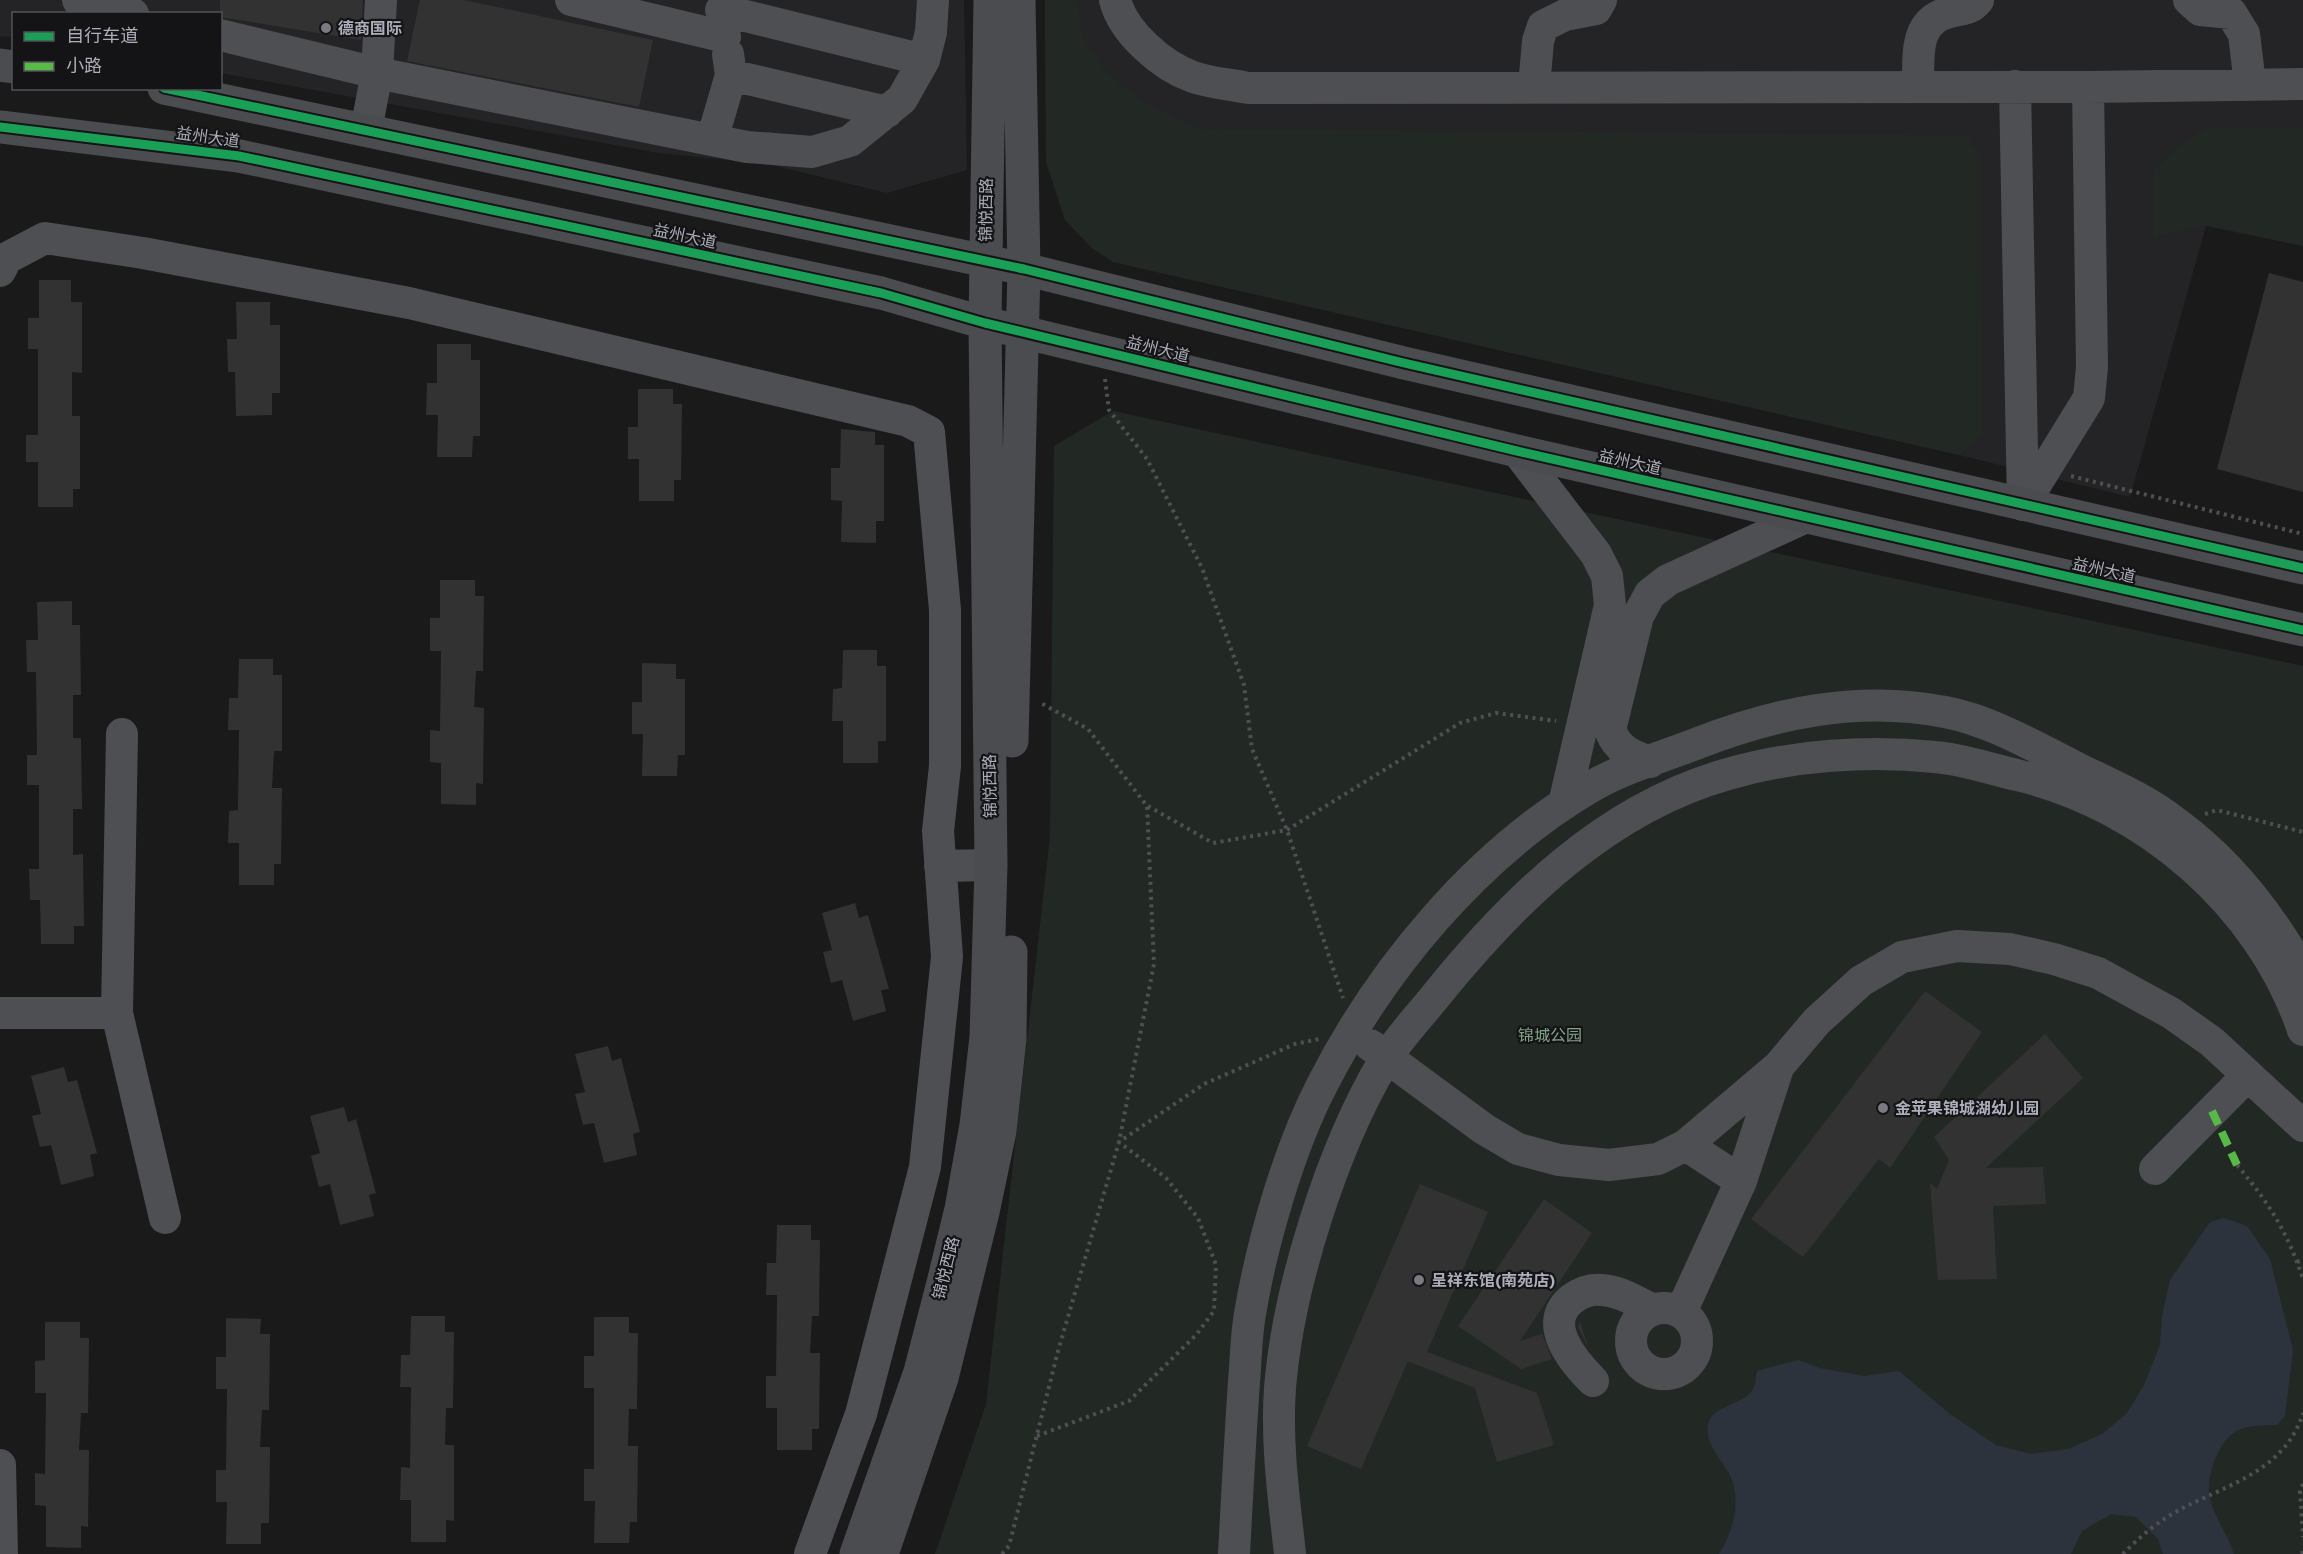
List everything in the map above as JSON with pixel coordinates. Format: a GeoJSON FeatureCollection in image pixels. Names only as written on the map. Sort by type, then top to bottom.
{"type":"FeatureCollection","features":[{"type":"Feature","properties":{"kind":"main road","name":"锦悦西路"},"geometry":{"type":"LineString","coordinates":[[856,1554],[920,1372],[961,1209],[976,1125],[986,1037],[991,865],[985,323],[990,0]]}},
{"type":"Feature","properties":{"kind":"main road","name":"锦悦西路"},"geometry":{"type":"LineString","coordinates":[[882,1554],[942,1378],[966,1286],[1000,1131],[1010,1039],[1012,687],[1024,269],[1019,0]]}},
{"type":"Feature","properties":{"kind":"main road"},"geometry":{"type":"LineString","coordinates":[[174,90],[1024,269],[1404,363],[2303,568]]}},
{"type":"Feature","properties":{"kind":"main road","name":"益州大道"},"geometry":{"type":"LineString","coordinates":[[0,127],[239,156],[881,293],[1022,333],[1517,452],[2303,630]]}},
{"type":"Feature","properties":{"kind":"street"},"geometry":{"type":"LineString","coordinates":[[78,0],[125,12]]}},
{"type":"Feature","properties":{"kind":"street"},"geometry":{"type":"LineString","coordinates":[[366,130],[377,73],[381,0]]}},
{"type":"Feature","properties":{"kind":"street"},"geometry":{"type":"LineString","coordinates":[[571,0],[722,15],[924,60]]}},
{"type":"Feature","properties":{"kind":"street"},"geometry":{"type":"LineString","coordinates":[[222,35],[377,73],[747,147],[812,152],[850,141],[902,99],[924,60],[931,32],[933,0]]}},
{"type":"Feature","properties":{"kind":"street"},"geometry":{"type":"LineString","coordinates":[[1116,0],[1118,9],[1147,50],[1191,76],[1248,88],[2088,87],[2303,84]]}},
{"type":"Feature","properties":{"kind":"street"},"geometry":{"type":"LineString","coordinates":[[1534,87],[1538,41],[1543,26],[1565,15],[1596,9],[1601,0]]}},
{"type":"Feature","properties":{"kind":"street"},"geometry":{"type":"LineString","coordinates":[[1918,86],[1919,38],[1926,25],[1936,16],[1971,9],[1978,0]]}},
{"type":"Feature","properties":{"kind":"street"},"geometry":{"type":"LineString","coordinates":[[2189,0],[2200,9],[2231,13],[2244,34],[2250,84]]}},
{"type":"Feature","properties":{"kind":"street"},"geometry":{"type":"LineString","coordinates":[[712,140],[731,75],[722,15]]}},
{"type":"Feature","properties":{"kind":"street"},"geometry":{"type":"LineString","coordinates":[[731,75],[887,112]]}},
{"type":"Feature","properties":{"kind":"street"},"geometry":{"type":"LineString","coordinates":[[2015,86],[2023,505]]}},
{"type":"Feature","properties":{"kind":"street"},"geometry":{"type":"LineString","coordinates":[[2023,505],[2089,398],[2092,367],[2088,87]]}},
{"type":"Feature","properties":{"kind":"street"},"geometry":{"type":"LineString","coordinates":[[0,271],[8,258],[45,238],[143,253],[409,303],[908,421],[929,432],[945,610],[945,766],[938,831],[946,957],[925,1167],[861,1414],[810,1554]]}},
{"type":"Feature","properties":{"kind":"street"},"geometry":{"type":"LineString","coordinates":[[1517,452],[1596,554],[1607,576],[1610,605],[1564,804]]}},
{"type":"Feature","properties":{"kind":"street"},"geometry":{"type":"LineString","coordinates":[[1650,762],[1625,753],[1615,742],[1610,730],[1638,616],[1650,594],[1668,580],[1804,518]]}},
{"type":"Feature","properties":{"kind":"street"},"geometry":{"type":"LineString","coordinates":[[1234,1554],[1249,1316],[1264,1250],[1293,1153],[1321,1086],[1402,959],[1449,904],[1531,826],[1593,785],[1732,730],[1784,714],[1834,707],[1873,705],[1944,711],[1981,721],[2133,796],[2176,822],[2247,890],[2282,934],[2303,973]]}},
{"type":"Feature","properties":{"kind":"street"},"geometry":{"type":"LineString","coordinates":[[122,734],[117,1012],[165,1218]]}},
{"type":"Feature","properties":{"kind":"street"},"geometry":{"type":"LineString","coordinates":[[1290,1554],[1281,1466],[1280,1390],[1288,1329],[1326,1190],[1366,1094],[1385,1059],[1458,969],[1505,917],[1561,864],[1630,815],[1667,796],[1729,773],[1792,762],[1870,753],[1939,757],[2055,784],[2103,805],[2152,836],[2235,908],[2265,948],[2294,1005],[2303,1030]]}},
{"type":"Feature","properties":{"kind":"street"},"geometry":{"type":"LineString","coordinates":[[940,866],[991,865]]}},
{"type":"Feature","properties":{"kind":"street"},"geometry":{"type":"LineString","coordinates":[[1354,1031],[1385,1059],[1484,1129],[1518,1149],[1559,1160],[1609,1165],[1658,1159],[1686,1145],[1778,1067],[1817,1021],[1861,981],[1902,957],[1957,946],[2010,949],[2054,959],[2098,973],[2171,1013],[2212,1042],[2303,1126]]}},
{"type":"Feature","properties":{"kind":"street"},"geometry":{"type":"LineString","coordinates":[[0,1013],[117,1012]]}},
{"type":"Feature","properties":{"kind":"street"},"geometry":{"type":"LineString","coordinates":[[1593,1381],[1574,1362],[1562,1339],[1558,1321],[1562,1309],[1586,1291],[1601,1289],[1667,1311],[1741,1181],[1778,1067]]}},
{"type":"Feature","properties":{"kind":"street"},"geometry":{"type":"LineString","coordinates":[[2155,1169],[2248,1075]]}},
{"type":"Feature","properties":{"kind":"street"},"geometry":{"type":"LineString","coordinates":[[1686,1145],[1741,1181]]}},
{"type":"Feature","properties":{"kind":"street"},"geometry":{"type":"LineString","coordinates":[[0,1465],[2,1554]]}},
{"type":"Feature","properties":{"kind":"path"},"geometry":{"type":"LineString","coordinates":[[1102,351],[1109,410],[1147,459],[1202,568],[1244,685],[1252,749],[1287,830],[1354,1031],[1295,1044],[1204,1084],[1119,1142]]}},
{"type":"Feature","properties":{"kind":"path"},"geometry":{"type":"LineString","coordinates":[[2044,470],[2303,534]]}},
{"type":"Feature","properties":{"kind":"path"},"geometry":{"type":"LineString","coordinates":[[1012,687],[1088,729],[1147,806],[1213,843],[1287,830],[1460,723],[1496,713],[1583,725]]}},
{"type":"Feature","properties":{"kind":"path"},"geometry":{"type":"LineString","coordinates":[[1002,1554],[1010,1546],[1058,1351],[1119,1142],[1154,964],[1147,806]]}},
{"type":"Feature","properties":{"kind":"path"},"geometry":{"type":"LineString","coordinates":[[2176,822],[2217,810],[2303,832]]}},
{"type":"Feature","properties":{"kind":"path"},"geometry":{"type":"LineString","coordinates":[[1037,1436],[1130,1401],[1196,1335],[1214,1311],[1216,1265],[1198,1218],[1166,1178],[1119,1142]]}},
{"type":"Feature","properties":{"kind":"path"},"geometry":{"type":"LineString","coordinates":[[2237,1164],[2268,1202],[2289,1239],[2303,1279]]}},
{"type":"Feature","properties":{"kind":"path"},"geometry":{"type":"LineString","coordinates":[[2297,1262],[2303,1260]]}},
{"type":"Feature","properties":{"kind":"path"},"geometry":{"type":"LineString","coordinates":[[2123,1554],[2130,1546],[2179,1510],[2243,1481],[2268,1464],[2288,1443],[2303,1413]]}},
{"type":"Feature","properties":{"kind":"path"},"geometry":{"type":"LineString","coordinates":[[2303,1484],[2300,1500],[2303,1537]]}},
{"type":"Feature","properties":{"kind":"shaded area"},"geometry":{"type":"Polygon","coordinates":[[[0,0],[964,0],[967,170],[887,193],[768,164],[658,153],[222,73],[222,12],[12,12],[12,37],[0,36],[0,0]]]}},
{"type":"Feature","properties":{"kind":"shaded area"},"geometry":{"type":"Polygon","coordinates":[[[1045,0],[2303,0],[2303,246],[2206,226],[2130,497],[1959,455],[1113,262],[1092,248],[1065,220],[1046,162],[1045,0]]]}},
{"type":"Feature","properties":{"kind":"shaded area"},"geometry":{"type":"Polygon","coordinates":[[[2224,1218],[2247,1226],[2270,1259],[2293,1350],[2285,1416],[2277,1425],[2247,1427],[2232,1434],[2221,1448],[2212,1466],[2209,1486],[2211,1503],[2234,1554],[2163,1554],[2158,1539],[2136,1517],[2111,1514],[2082,1531],[2071,1554],[1719,1554],[1732,1526],[1735,1495],[1730,1475],[1709,1439],[1708,1425],[1715,1413],[1749,1395],[1755,1385],[1757,1371],[1798,1360],[1820,1368],[1864,1376],[1899,1371],[1950,1414],[1996,1445],[2031,1454],[2068,1449],[2102,1434],[2127,1413],[2144,1385],[2160,1345],[2162,1316],[2170,1280],[2210,1222],[2224,1218]]]}},
{"type":"Feature","properties":{"kind":"green space"},"geometry":{"type":"Polygon","coordinates":[[[1045,0],[1076,0],[1081,29],[1087,45],[1110,74],[1152,106],[1201,129],[1966,135],[1980,157],[1982,432],[1959,455],[1113,262],[1092,248],[1065,220],[1046,162],[1045,0]]]}},
{"type":"Feature","properties":{"kind":"green space"},"geometry":{"type":"Polygon","coordinates":[[[2303,127],[2303,246],[2206,225],[2154,237],[2154,171],[2178,146],[2206,128],[2303,127]]]}},
{"type":"Feature","properties":{"kind":"green space","name":"锦城公园"},"geometry":{"type":"Polygon","coordinates":[[[1113,411],[2303,666],[2303,1554],[935,1554],[986,1404],[1050,836],[1054,446],[1113,411]]]}},
{"type":"Feature","properties":{"kind":"building","name":"德商国际"},"geometry":{"type":"Polygon","coordinates":[[[220,0],[363,0],[361,40],[222,17],[222,12],[220,12],[220,0]]]}},
{"type":"Feature","properties":{"kind":"building"},"geometry":{"type":"Polygon","coordinates":[[[420,0],[464,0],[653,40],[639,107],[407,61],[420,0]]]}},
{"type":"Feature","properties":{"kind":"building"},"geometry":{"type":"Polygon","coordinates":[[[2269,273],[2303,282],[2303,492],[2217,469],[2269,273]]]}},
{"type":"Feature","properties":{"kind":"building"},"geometry":{"type":"Polygon","coordinates":[[[39,280],[71,280],[71,302],[82,302],[82,373],[72,372],[72,416],[80,416],[80,489],[73,489],[73,507],[38,507],[38,462],[26,462],[26,435],[38,435],[38,349],[28,349],[28,318],[39,318],[39,280]]]}},
{"type":"Feature","properties":{"kind":"building"},"geometry":{"type":"Polygon","coordinates":[[[236,302],[270,302],[270,325],[280,325],[280,393],[272,393],[272,415],[236,416],[235,372],[228,372],[227,339],[237,339],[236,302]]]}},
{"type":"Feature","properties":{"kind":"building"},"geometry":{"type":"Polygon","coordinates":[[[437,344],[471,344],[471,360],[480,360],[480,436],[473,436],[472,457],[437,457],[438,415],[426,415],[427,383],[437,383],[437,344]]]}},
{"type":"Feature","properties":{"kind":"building"},"geometry":{"type":"Polygon","coordinates":[[[638,389],[673,389],[673,404],[682,404],[681,480],[674,480],[674,501],[639,501],[639,459],[628,459],[628,427],[638,427],[638,389]]]}},
{"type":"Feature","properties":{"kind":"building"},"geometry":{"type":"Polygon","coordinates":[[[841,429],[875,432],[875,445],[884,445],[884,521],[876,521],[876,543],[841,542],[842,501],[831,500],[831,468],[840,468],[841,429]]]}},
{"type":"Feature","properties":{"kind":"building"},"geometry":{"type":"Polygon","coordinates":[[[440,580],[475,580],[475,596],[484,596],[483,671],[476,671],[474,707],[484,708],[483,784],[476,783],[476,805],[441,804],[441,763],[430,762],[430,730],[440,731],[441,651],[430,651],[430,618],[440,618],[440,580]]]}},
{"type":"Feature","properties":{"kind":"building"},"geometry":{"type":"Polygon","coordinates":[[[72,601],[72,625],[80,625],[81,695],[73,695],[73,738],[81,738],[82,809],[73,809],[73,855],[83,854],[84,926],[74,926],[74,944],[41,944],[40,900],[30,900],[29,869],[39,869],[39,785],[27,785],[27,755],[37,755],[36,672],[27,672],[26,640],[38,640],[37,602],[72,601]]]}},
{"type":"Feature","properties":{"kind":"building"},"geometry":{"type":"Polygon","coordinates":[[[843,650],[877,650],[877,666],[886,666],[886,741],[878,741],[878,763],[843,763],[843,721],[832,721],[833,689],[842,688],[843,650]]]}},
{"type":"Feature","properties":{"kind":"building"},"geometry":{"type":"Polygon","coordinates":[[[239,659],[273,659],[273,675],[282,675],[282,751],[274,751],[272,788],[282,788],[281,864],[274,864],[274,885],[239,885],[239,843],[228,843],[229,811],[238,810],[239,730],[228,730],[229,698],[238,698],[239,659]]]}},
{"type":"Feature","properties":{"kind":"building"},"geometry":{"type":"Polygon","coordinates":[[[642,663],[676,664],[676,679],[685,679],[685,755],[678,755],[677,776],[642,776],[643,734],[632,734],[632,702],[642,702],[642,663]]]}},
{"type":"Feature","properties":{"kind":"building"},"geometry":{"type":"Polygon","coordinates":[[[855,903],[859,918],[868,915],[889,989],[881,990],[886,1011],[853,1021],[842,980],[831,983],[823,952],[832,950],[822,913],[855,903]]]}},
{"type":"Feature","properties":{"kind":"building"},"geometry":{"type":"Polygon","coordinates":[[[1925,991],[1982,1032],[1890,1168],[1879,1159],[1803,1257],[1751,1219],[1925,991]]]}},
{"type":"Feature","properties":{"kind":"building"},"geometry":{"type":"Polygon","coordinates":[[[2045,1034],[2083,1078],[1986,1168],[2043,1167],[2046,1204],[1993,1206],[1997,1279],[1938,1280],[1930,1183],[1937,1189],[1949,1160],[1934,1137],[2045,1034]]]}},
{"type":"Feature","properties":{"kind":"building"},"geometry":{"type":"Polygon","coordinates":[[[608,1046],[612,1061],[621,1058],[640,1132],[633,1134],[637,1155],[604,1163],[594,1123],[583,1125],[575,1094],[585,1092],[575,1054],[608,1046]]]}},
{"type":"Feature","properties":{"kind":"building"},"geometry":{"type":"Polygon","coordinates":[[[64,1067],[68,1082],[77,1080],[97,1153],[90,1155],[94,1176],[61,1185],[51,1145],[40,1147],[32,1116],[41,1114],[31,1076],[64,1067]]]}},
{"type":"Feature","properties":{"kind":"building"},"geometry":{"type":"Polygon","coordinates":[[[344,1107],[348,1122],[356,1119],[376,1193],[369,1195],[374,1216],[340,1225],[330,1184],[319,1187],[311,1156],[320,1153],[310,1116],[344,1107]]]}},
{"type":"Feature","properties":{"kind":"building","name":"呈祥东馆(南苑店)"},"geometry":{"type":"Polygon","coordinates":[[[1420,1184],[1488,1212],[1427,1352],[1537,1393],[1554,1445],[1497,1462],[1475,1388],[1408,1361],[1361,1469],[1307,1446],[1420,1184]]]}},
{"type":"Feature","properties":{"kind":"building"},"geometry":{"type":"Polygon","coordinates":[[[1544,1199],[1592,1233],[1520,1341],[1542,1334],[1552,1359],[1521,1369],[1458,1326],[1544,1199]]]}},
{"type":"Feature","properties":{"kind":"building"},"geometry":{"type":"Polygon","coordinates":[[[777,1225],[811,1225],[811,1240],[820,1240],[819,1316],[812,1316],[810,1353],[820,1353],[819,1429],[812,1429],[812,1450],[777,1450],[777,1408],[766,1408],[766,1376],[776,1376],[777,1295],[766,1295],[767,1263],[776,1263],[777,1225]]]}},
{"type":"Feature","properties":{"kind":"building"},"geometry":{"type":"Polygon","coordinates":[[[411,1316],[445,1316],[445,1332],[454,1332],[453,1408],[446,1408],[445,1445],[454,1445],[454,1521],[446,1520],[446,1542],[411,1542],[411,1500],[400,1500],[401,1467],[410,1468],[411,1387],[400,1387],[401,1355],[410,1355],[411,1316]]]}},
{"type":"Feature","properties":{"kind":"building"},"geometry":{"type":"Polygon","coordinates":[[[594,1317],[629,1317],[629,1333],[638,1333],[637,1409],[629,1409],[628,1446],[638,1446],[637,1522],[630,1522],[629,1543],[594,1543],[595,1501],[584,1501],[584,1469],[594,1469],[594,1388],[584,1388],[584,1356],[594,1356],[594,1317]]]}},
{"type":"Feature","properties":{"kind":"building"},"geometry":{"type":"Polygon","coordinates":[[[226,1318],[261,1319],[260,1334],[270,1334],[269,1410],[262,1410],[260,1447],[270,1447],[269,1523],[261,1523],[261,1544],[226,1544],[227,1502],[216,1502],[216,1470],[226,1470],[227,1389],[216,1389],[216,1357],[226,1357],[226,1318]]]}},
{"type":"Feature","properties":{"kind":"building"},"geometry":{"type":"Polygon","coordinates":[[[45,1322],[80,1322],[80,1338],[89,1338],[88,1413],[81,1413],[79,1450],[89,1450],[88,1527],[81,1526],[81,1548],[46,1547],[46,1506],[35,1505],[35,1473],[45,1474],[46,1393],[35,1393],[35,1361],[45,1360],[45,1322]]]}},
{"type":"Feature","properties":{"kind":"building"},"geometry":{"type":"Polygon","coordinates":[[[1580,1322],[1588,1347],[1578,1327],[1580,1322]]]}},
{"type":"Feature","properties":{"kind":"marked path"},"geometry":{"type":"LineString","coordinates":[[2212,1111],[2237,1165]]}},
{"type":"Feature","properties":{"kind":"cycle path"},"geometry":{"type":"LineString","coordinates":[[174,90],[1024,269],[1404,363],[2303,568]]}},
{"type":"Feature","properties":{"kind":"cycle path"},"geometry":{"type":"LineString","coordinates":[[0,127],[239,156],[881,293],[985,323],[1517,451],[2303,630]]}},
{"type":"Feature","properties":{"kind":"place","name":"德商国际"},"geometry":{"type":"Point","coordinates":[326,28]}},
{"type":"Feature","properties":{"kind":"place","name":"金苹果锦城湖幼儿园"},"geometry":{"type":"Point","coordinates":[1883,1108]}},
{"type":"Feature","properties":{"kind":"place","name":"呈祥东馆(南苑店)"},"geometry":{"type":"Point","coordinates":[1419,1280]}}]}
